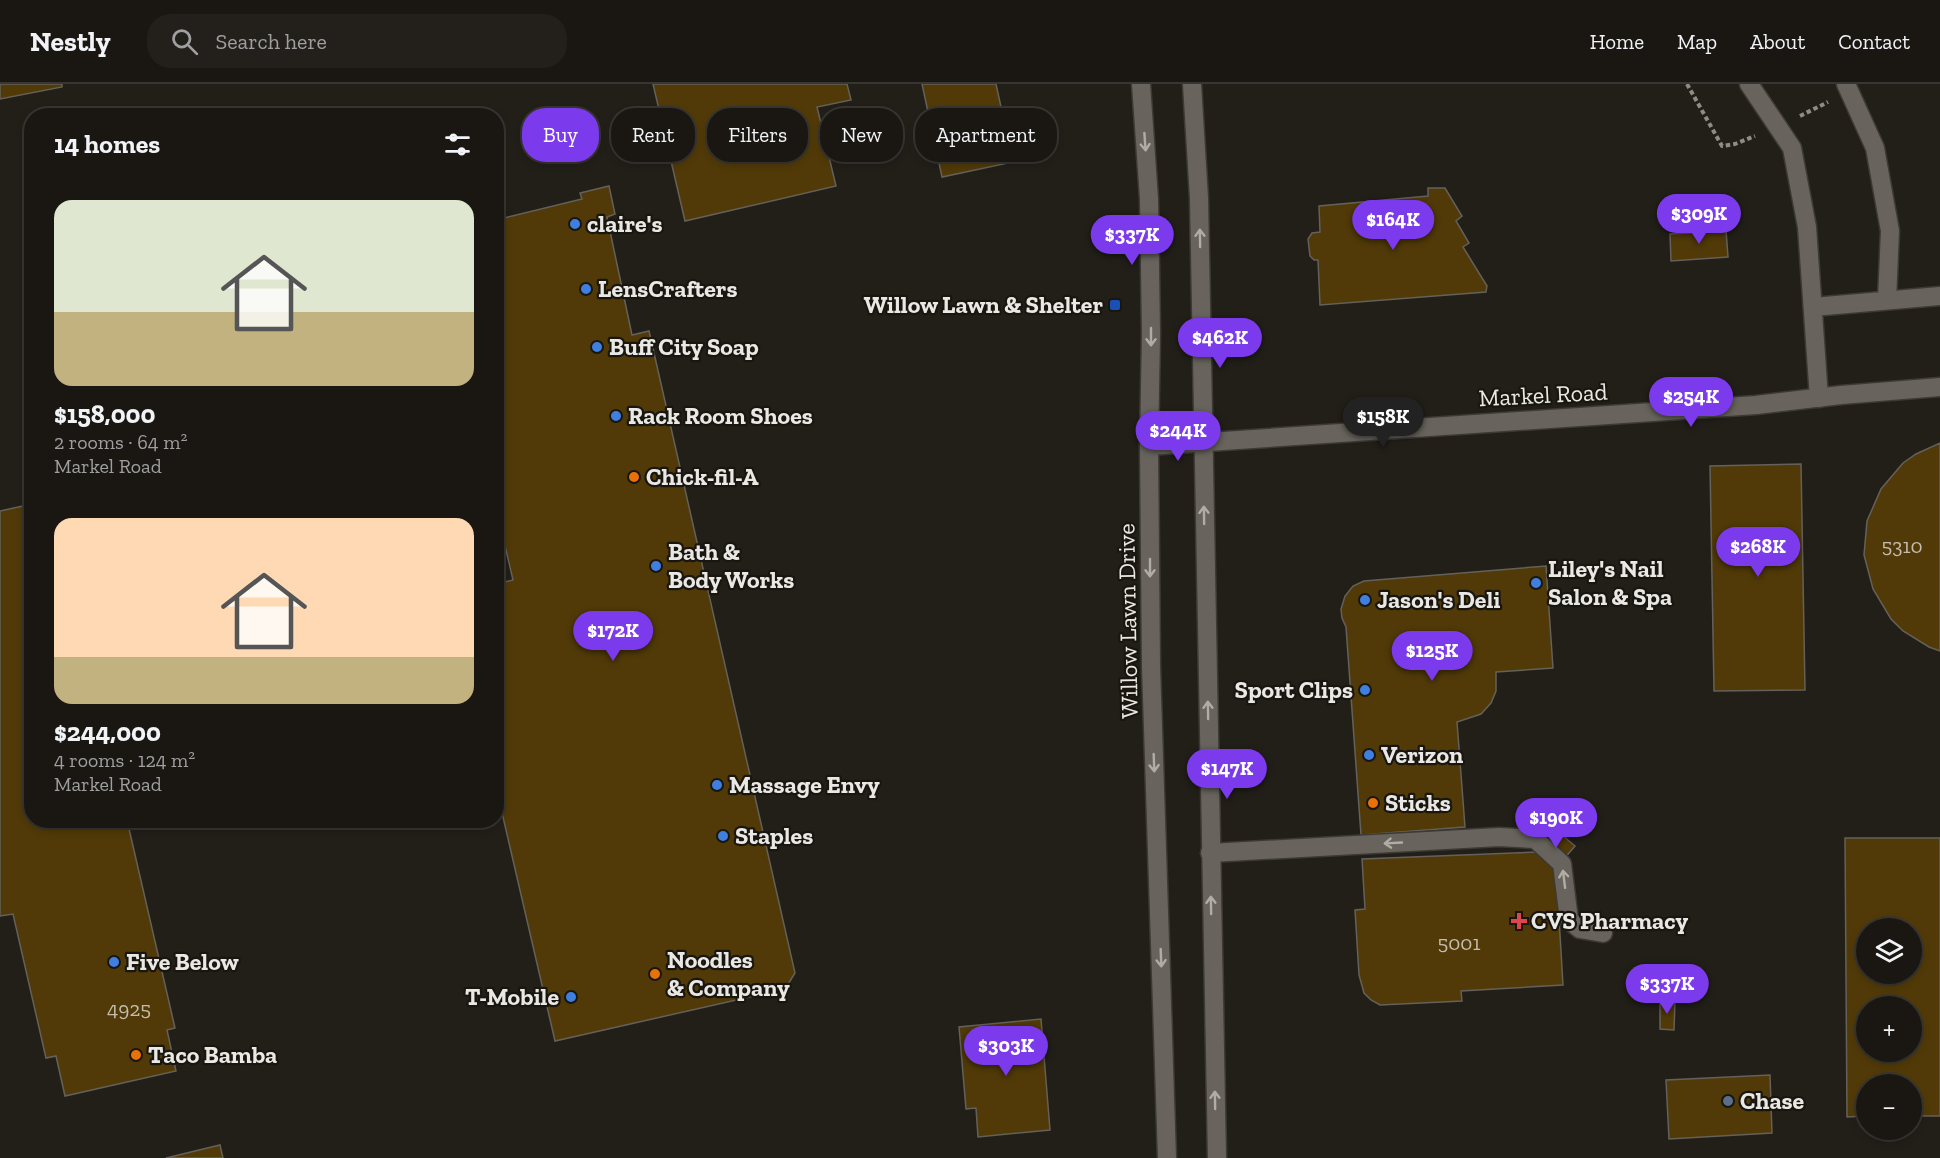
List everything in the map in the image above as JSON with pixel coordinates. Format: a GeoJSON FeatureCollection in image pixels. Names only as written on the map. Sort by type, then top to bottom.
{"type":"FeatureCollection","features":[{"type":"Feature","properties":{"kind":"main road","name":"Willow Lawn Drive"},"geometry":{"type":"LineString","coordinates":[[1141,84],[1149,199],[1151,666],[1167,1158]]}},
{"type":"Feature","properties":{"kind":"main road"},"geometry":{"type":"LineString","coordinates":[[1191,84],[1199,198],[1217,1158]]}},
{"type":"Feature","properties":{"kind":"main road"},"geometry":{"type":"LineString","coordinates":[[1749,84],[1792,148],[1806,227],[1819,398]]}},
{"type":"Feature","properties":{"kind":"main road"},"geometry":{"type":"LineString","coordinates":[[1846,84],[1875,148],[1890,231],[1887,300]]}},
{"type":"Feature","properties":{"kind":"main road"},"geometry":{"type":"LineString","coordinates":[[1813,307],[1940,296]]}},
{"type":"Feature","properties":{"kind":"main road","name":"Markel Road"},"geometry":{"type":"LineString","coordinates":[[1149,447],[1756,405],[1940,387]]}},
{"type":"Feature","properties":{"kind":"main road"},"geometry":{"type":"LineString","coordinates":[[1210,853],[1499,837],[1535,838],[1562,864],[1569,920],[1580,929],[1603,933]]}},
{"type":"Feature","properties":{"kind":"building"},"geometry":{"type":"Polygon","coordinates":[[[0,84],[62,84],[62,87],[0,99],[0,84]]]}},
{"type":"Feature","properties":{"kind":"building"},"geometry":{"type":"Polygon","coordinates":[[[653,84],[847,84],[851,100],[817,107],[820,119],[820,162],[830,162],[836,186],[685,221],[671,162],[695,162],[695,108],[659,108],[653,84]]]}},
{"type":"Feature","properties":{"kind":"building"},"geometry":{"type":"Polygon","coordinates":[[[922,84],[996,84],[1001,108],[927,108],[922,84]]]}},
{"type":"Feature","properties":{"kind":"building"},"geometry":{"type":"Polygon","coordinates":[[[939,162],[1013,162],[942,177],[939,162]]]}},
{"type":"Feature","properties":{"kind":"building"},"geometry":{"type":"Polygon","coordinates":[[[609,186],[615,214],[607,217],[632,335],[649,331],[795,973],[785,989],[555,1041],[504,821],[504,582],[513,580],[504,541],[504,218],[582,199],[580,193],[609,186]]]}},
{"type":"Feature","properties":{"kind":"building"},"geometry":{"type":"Polygon","coordinates":[[[1428,188],[1445,188],[1462,216],[1456,221],[1469,243],[1463,247],[1487,286],[1486,292],[1320,305],[1318,260],[1310,256],[1308,239],[1312,233],[1320,232],[1319,206],[1428,196],[1428,188]]]}},
{"type":"Feature","properties":{"kind":"building"},"geometry":{"type":"Polygon","coordinates":[[[1716,227],[1716,231],[1726,230],[1728,257],[1671,261],[1670,234],[1691,233],[1690,228],[1716,227]]]}},
{"type":"Feature","properties":{"kind":"building"},"geometry":{"type":"Polygon","coordinates":[[[1940,443],[1940,651],[1903,631],[1891,619],[1873,589],[1864,555],[1867,521],[1881,489],[1903,463],[1940,443]]]}},
{"type":"Feature","properties":{"kind":"building"},"geometry":{"type":"Polygon","coordinates":[[[1801,464],[1805,690],[1714,691],[1710,466],[1801,464]]]}},
{"type":"Feature","properties":{"kind":"building"},"geometry":{"type":"Polygon","coordinates":[[[24,506],[24,828],[129,828],[175,1028],[167,1030],[176,1071],[65,1096],[56,1056],[46,1058],[13,914],[0,916],[0,511],[24,506]]]}},
{"type":"Feature","properties":{"kind":"building"},"geometry":{"type":"Polygon","coordinates":[[[1546,566],[1553,668],[1496,672],[1496,691],[1491,703],[1481,714],[1457,722],[1465,827],[1361,835],[1346,627],[1341,609],[1345,596],[1353,586],[1364,581],[1546,566]]]}},
{"type":"Feature","properties":{"kind":"building"},"geometry":{"type":"Polygon","coordinates":[[[1556,830],[1575,846],[1556,868],[1537,852],[1556,830]]]}},
{"type":"Feature","properties":{"kind":"building"},"geometry":{"type":"Polygon","coordinates":[[[1845,838],[1940,838],[1940,1116],[1922,1116],[1922,1074],[1856,1074],[1856,1117],[1847,1117],[1845,838]]]}},
{"type":"Feature","properties":{"kind":"building","name":"CVS Pharmacy"},"geometry":{"type":"Polygon","coordinates":[[[1537,852],[1556,868],[1563,985],[1461,991],[1462,1001],[1380,1005],[1364,993],[1359,975],[1355,910],[1365,909],[1362,859],[1537,852]]]}},
{"type":"Feature","properties":{"kind":"building"},"geometry":{"type":"Polygon","coordinates":[[[1660,1001],[1675,1001],[1674,1030],[1660,1029],[1660,1001]]]}},
{"type":"Feature","properties":{"kind":"building"},"geometry":{"type":"Polygon","coordinates":[[[1041,1019],[1050,1130],[978,1137],[976,1108],[966,1109],[959,1027],[1041,1019]]]}},
{"type":"Feature","properties":{"kind":"building"},"geometry":{"type":"Polygon","coordinates":[[[1770,1075],[1772,1133],[1669,1139],[1666,1080],[1770,1075]]]}},
{"type":"Feature","properties":{"kind":"building"},"geometry":{"type":"Polygon","coordinates":[[[220,1145],[223,1158],[166,1158],[220,1145]]]}},
{"type":"Feature","properties":{"kind":"place","name":"claire's"},"geometry":{"type":"Point","coordinates":[575,224]}},
{"type":"Feature","properties":{"kind":"place","name":"LensCrafters"},"geometry":{"type":"Point","coordinates":[586,289]}},
{"type":"Feature","properties":{"kind":"place","name":"Willow Lawn & Shelter"},"geometry":{"type":"Point","coordinates":[1115,305]}},
{"type":"Feature","properties":{"kind":"place","name":"Buff City Soap"},"geometry":{"type":"Point","coordinates":[597,347]}},
{"type":"Feature","properties":{"kind":"place","name":"Rack Room Shoes"},"geometry":{"type":"Point","coordinates":[616,416]}},
{"type":"Feature","properties":{"kind":"place","name":"Chick-fil-A"},"geometry":{"type":"Point","coordinates":[634,477]}},
{"type":"Feature","properties":{"kind":"place","name":"Bath & Body Works"},"geometry":{"type":"Point","coordinates":[656,566]}},
{"type":"Feature","properties":{"kind":"place","name":"Liley's Nail Salon & Spa"},"geometry":{"type":"Point","coordinates":[1536,583]}},
{"type":"Feature","properties":{"kind":"place","name":"Jason's Deli"},"geometry":{"type":"Point","coordinates":[1365,600]}},
{"type":"Feature","properties":{"kind":"place","name":"Sport Clips"},"geometry":{"type":"Point","coordinates":[1365,690]}},
{"type":"Feature","properties":{"kind":"place","name":"Verizon"},"geometry":{"type":"Point","coordinates":[1369,755]}},
{"type":"Feature","properties":{"kind":"place","name":"Massage Envy"},"geometry":{"type":"Point","coordinates":[717,785]}},
{"type":"Feature","properties":{"kind":"place","name":"Sticks"},"geometry":{"type":"Point","coordinates":[1373,803]}},
{"type":"Feature","properties":{"kind":"place","name":"Staples"},"geometry":{"type":"Point","coordinates":[723,836]}},
{"type":"Feature","properties":{"kind":"place","name":"CVS Pharmacy"},"geometry":{"type":"Point","coordinates":[1519,921]}},
{"type":"Feature","properties":{"kind":"place","name":"Five Below"},"geometry":{"type":"Point","coordinates":[114,962]}},
{"type":"Feature","properties":{"kind":"place","name":"Noodles & Company"},"geometry":{"type":"Point","coordinates":[655,974]}},
{"type":"Feature","properties":{"kind":"place","name":"T-Mobile"},"geometry":{"type":"Point","coordinates":[571,997]}},
{"type":"Feature","properties":{"kind":"place","name":"Taco Bamba"},"geometry":{"type":"Point","coordinates":[136,1055]}},
{"type":"Feature","properties":{"kind":"place","name":"Chase"},"geometry":{"type":"Point","coordinates":[1728,1101]}}]}
